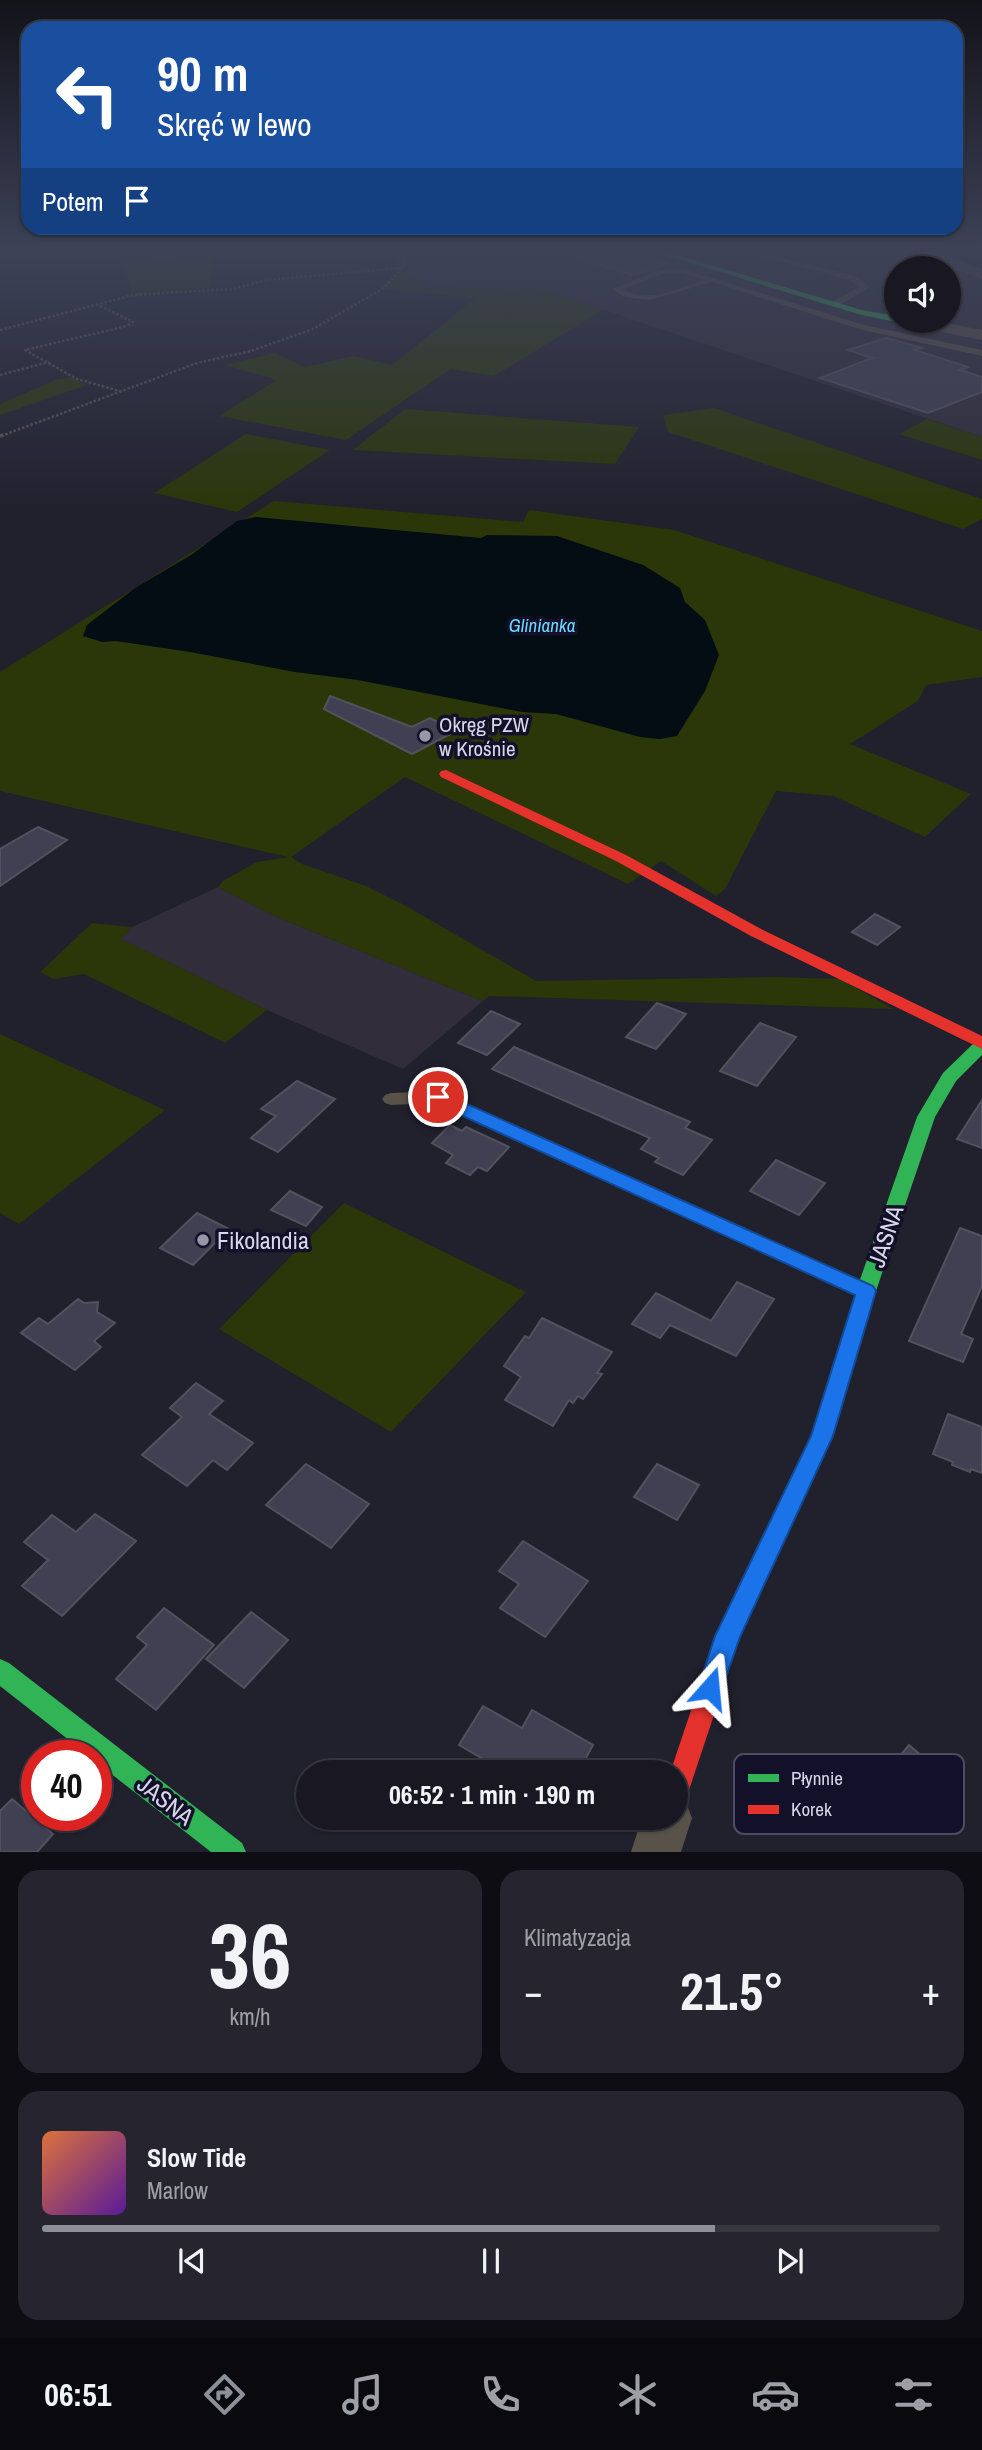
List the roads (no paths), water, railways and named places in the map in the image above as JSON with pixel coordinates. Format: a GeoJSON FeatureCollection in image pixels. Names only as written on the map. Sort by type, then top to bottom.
{"type":"FeatureCollection","features":[{"type":"Feature","properties":{"kind":"street"},"geometry":{"type":"LineString","coordinates":[[446,774],[621,858],[757,933],[982,1044]]}},
{"type":"Feature","properties":{"kind":"street","name":"JASNA"},"geometry":{"type":"LineString","coordinates":[[687,1760],[728,1636],[822,1436],[866,1291],[926,1117],[950,1077],[982,1044]]}},
{"type":"Feature","properties":{"kind":"street","name":"JASNA"},"geometry":{"type":"LineString","coordinates":[[0,1671],[233,1852]]}},
{"type":"Feature","properties":{"kind":"street"},"geometry":{"type":"LineString","coordinates":[[656,1852],[663,1830]]}},
{"type":"Feature","properties":{"kind":"lane"},"geometry":{"type":"LineString","coordinates":[[915,338],[982,353]]}},
{"type":"Feature","properties":{"kind":"lane"},"geometry":{"type":"LineString","coordinates":[[391,1100],[438,1097],[866,1291]]}},
{"type":"Feature","properties":{"kind":"water","name":"Glinianka"},"geometry":{"type":"Polygon","coordinates":[[[256,517],[481,538],[487,535],[557,536],[643,565],[680,588],[685,602],[705,620],[719,655],[705,691],[677,736],[660,739],[640,737],[556,714],[522,712],[358,680],[295,672],[116,641],[102,642],[83,636],[87,625],[135,588],[191,555],[237,521],[256,517]]]}},
{"type":"Feature","properties":{"kind":"place","name":"Okręg PZW w Krośnie"},"geometry":{"type":"Point","coordinates":[425,736]}},
{"type":"Feature","properties":{"kind":"place","name":"Fikolandia"},"geometry":{"type":"Point","coordinates":[203,1240]}}]}
